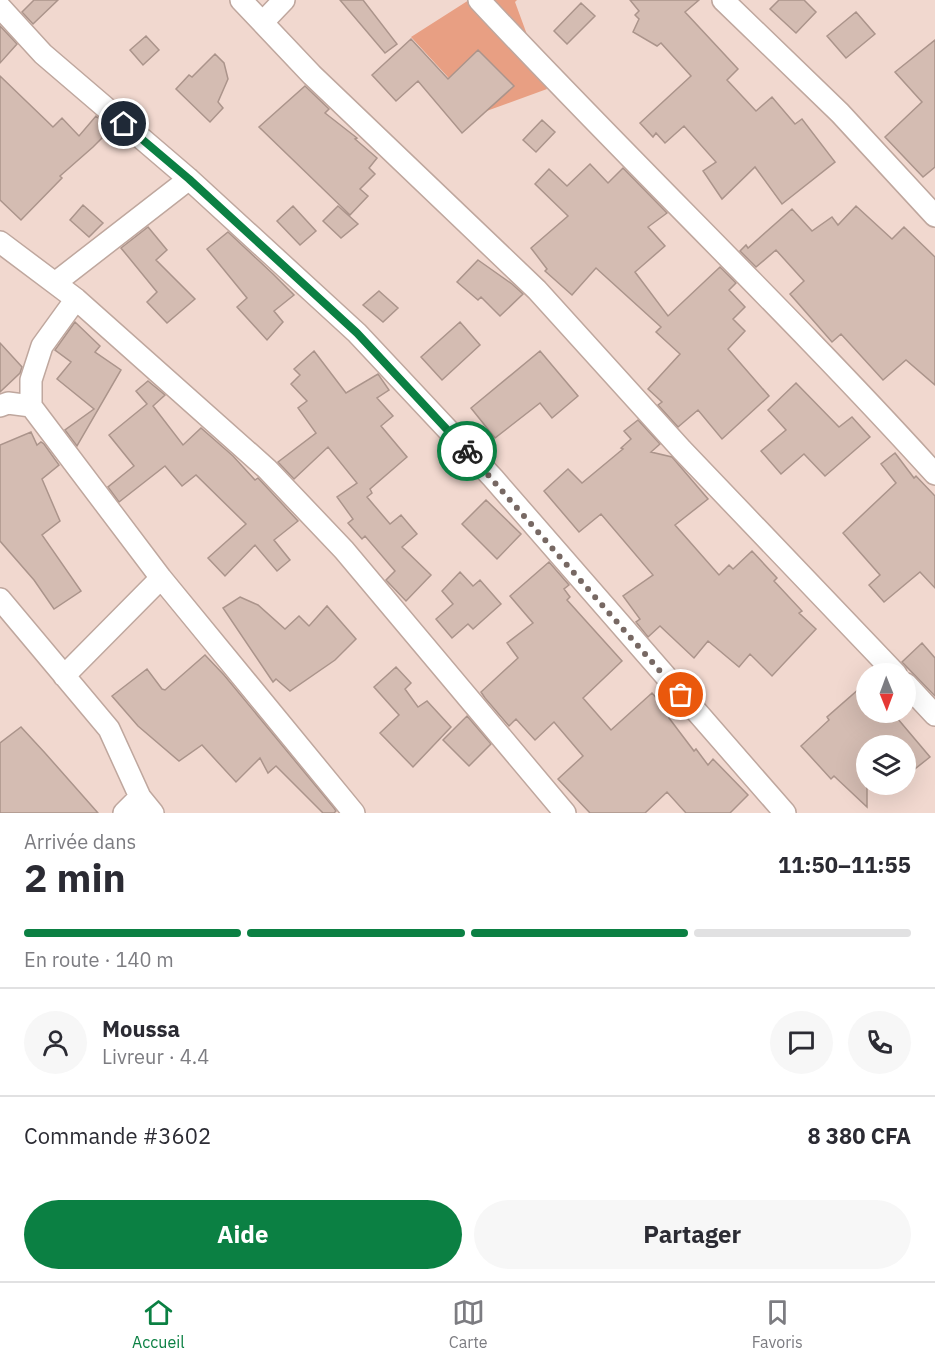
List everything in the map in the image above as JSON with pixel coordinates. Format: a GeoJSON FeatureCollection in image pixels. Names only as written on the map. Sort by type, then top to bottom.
{"type":"FeatureCollection","features":[{"type":"Feature","properties":{"kind":"street"},"geometry":{"type":"LineString","coordinates":[[241,0],[319,82],[537,290],[682,450],[885,663]]}},
{"type":"Feature","properties":{"kind":"street"},"geometry":{"type":"LineString","coordinates":[[263,22],[284,0]]}},
{"type":"Feature","properties":{"kind":"street"},"geometry":{"type":"LineString","coordinates":[[479,0],[567,94],[858,389],[935,474]]}},
{"type":"Feature","properties":{"kind":"street"},"geometry":{"type":"LineString","coordinates":[[723,0],[840,113],[935,216]]}},
{"type":"Feature","properties":{"kind":"street"},"geometry":{"type":"LineString","coordinates":[[0,8],[44,54],[189,179],[357,333],[493,478],[785,813]]}},
{"type":"Feature","properties":{"kind":"street"},"geometry":{"type":"LineString","coordinates":[[55,283],[189,179]]}},
{"type":"Feature","properties":{"kind":"street"},"geometry":{"type":"LineString","coordinates":[[0,242],[76,299],[267,470],[345,550],[565,813]]}},
{"type":"Feature","properties":{"kind":"street"},"geometry":{"type":"LineString","coordinates":[[76,299],[42,346],[31,380],[31,406],[161,578],[354,813]]}},
{"type":"Feature","properties":{"kind":"street"},"geometry":{"type":"LineString","coordinates":[[0,406],[8,403],[31,406]]}},
{"type":"Feature","properties":{"kind":"street"},"geometry":{"type":"LineString","coordinates":[[64,676],[161,578]]}},
{"type":"Feature","properties":{"kind":"street"},"geometry":{"type":"LineString","coordinates":[[0,599],[109,729],[146,805],[124,813]]}},
{"type":"Feature","properties":{"kind":"street"},"geometry":{"type":"LineString","coordinates":[[916,695],[935,716]]}},
{"type":"Feature","properties":{"kind":"shaded area"},"geometry":{"type":"Polygon","coordinates":[[[469,0],[517,0],[515,2],[547,89],[481,113],[411,37],[469,0]]]}},
{"type":"Feature","properties":{"kind":"building"},"geometry":{"type":"Polygon","coordinates":[[[34,0],[58,0],[33,24],[22,12],[34,0]]]}},
{"type":"Feature","properties":{"kind":"building"},"geometry":{"type":"Polygon","coordinates":[[[340,0],[363,0],[397,44],[385,53],[340,0]]]}},
{"type":"Feature","properties":{"kind":"building"},"geometry":{"type":"Polygon","coordinates":[[[630,0],[699,0],[685,12],[738,69],[727,80],[756,111],[772,97],[795,124],[802,119],[835,162],[782,204],[755,167],[722,199],[703,171],[716,162],[684,126],[665,143],[656,133],[653,137],[640,123],[691,76],[661,43],[657,46],[633,32],[639,19],[635,15],[639,11],[630,0]]]}},
{"type":"Feature","properties":{"kind":"building"},"geometry":{"type":"Polygon","coordinates":[[[779,0],[804,0],[816,12],[796,33],[770,9],[779,0]]]}},
{"type":"Feature","properties":{"kind":"building"},"geometry":{"type":"Polygon","coordinates":[[[581,3],[595,16],[567,44],[554,31],[581,3]]]}},
{"type":"Feature","properties":{"kind":"building"},"geometry":{"type":"Polygon","coordinates":[[[856,12],[875,34],[846,58],[827,36],[856,12]]]}},
{"type":"Feature","properties":{"kind":"building"},"geometry":{"type":"Polygon","coordinates":[[[0,26],[17,44],[0,63],[0,26]]]}},
{"type":"Feature","properties":{"kind":"building"},"geometry":{"type":"Polygon","coordinates":[[[146,36],[159,50],[143,65],[130,50],[146,36]]]}},
{"type":"Feature","properties":{"kind":"building"},"geometry":{"type":"Polygon","coordinates":[[[411,39],[448,79],[478,50],[514,86],[462,133],[418,81],[396,101],[372,75],[411,39]]]}},
{"type":"Feature","properties":{"kind":"building"},"geometry":{"type":"Polygon","coordinates":[[[935,40],[935,167],[923,177],[885,137],[922,102],[895,72],[935,40]]]}},
{"type":"Feature","properties":{"kind":"building"},"geometry":{"type":"Polygon","coordinates":[[[215,54],[224,63],[228,79],[218,102],[223,108],[210,122],[176,89],[215,54]]]}},
{"type":"Feature","properties":{"kind":"building"},"geometry":{"type":"Polygon","coordinates":[[[0,76],[53,127],[62,118],[79,136],[96,116],[111,129],[60,176],[62,178],[21,220],[0,200],[0,76]]]}},
{"type":"Feature","properties":{"kind":"building"},"geometry":{"type":"Polygon","coordinates":[[[305,86],[329,109],[325,113],[357,138],[355,139],[377,158],[369,168],[375,174],[360,189],[368,196],[350,215],[259,127],[305,86]]]}},
{"type":"Feature","properties":{"kind":"building"},"geometry":{"type":"Polygon","coordinates":[[[542,120],[555,132],[536,152],[523,140],[542,120]]]}},
{"type":"Feature","properties":{"kind":"building"},"geometry":{"type":"Polygon","coordinates":[[[590,164],[608,183],[623,168],[667,213],[648,227],[665,246],[635,272],[668,316],[720,267],[736,283],[729,290],[745,307],[733,319],[745,331],[728,349],[769,396],[722,439],[698,410],[678,427],[658,405],[662,402],[648,389],[680,354],[656,332],[661,327],[596,268],[572,295],[545,271],[547,269],[531,248],[568,216],[535,184],[549,169],[567,186],[590,164]]]}},
{"type":"Feature","properties":{"kind":"building"},"geometry":{"type":"Polygon","coordinates":[[[83,205],[103,223],[89,237],[70,220],[83,205]]]}},
{"type":"Feature","properties":{"kind":"building"},"geometry":{"type":"Polygon","coordinates":[[[293,206],[316,231],[300,245],[277,221],[293,206]]]}},
{"type":"Feature","properties":{"kind":"building"},"geometry":{"type":"Polygon","coordinates":[[[338,206],[358,224],[341,238],[323,221],[338,206]]]}},
{"type":"Feature","properties":{"kind":"building"},"geometry":{"type":"Polygon","coordinates":[[[856,206],[892,239],[904,227],[935,257],[935,385],[906,360],[883,380],[841,334],[832,342],[790,294],[804,281],[776,250],[756,267],[740,251],[746,245],[748,248],[792,209],[812,231],[832,217],[838,225],[856,206]]]}},
{"type":"Feature","properties":{"kind":"building"},"geometry":{"type":"Polygon","coordinates":[[[148,227],[167,250],[156,260],[195,299],[167,323],[147,302],[157,292],[121,248],[148,227]]]}},
{"type":"Feature","properties":{"kind":"building"},"geometry":{"type":"Polygon","coordinates":[[[228,232],[294,295],[274,311],[283,322],[267,340],[237,307],[247,298],[207,249],[228,232]]]}},
{"type":"Feature","properties":{"kind":"building"},"geometry":{"type":"Polygon","coordinates":[[[478,260],[523,294],[500,316],[481,297],[478,300],[457,282],[478,260]]]}},
{"type":"Feature","properties":{"kind":"building"},"geometry":{"type":"Polygon","coordinates":[[[379,291],[398,308],[383,322],[363,305],[379,291]]]}},
{"type":"Feature","properties":{"kind":"building"},"geometry":{"type":"Polygon","coordinates":[[[75,322],[100,346],[95,352],[121,370],[77,446],[65,430],[94,409],[57,379],[71,362],[55,350],[75,322]]]}},
{"type":"Feature","properties":{"kind":"building"},"geometry":{"type":"Polygon","coordinates":[[[460,322],[480,345],[442,380],[421,357],[460,322]]]}},
{"type":"Feature","properties":{"kind":"building"},"geometry":{"type":"Polygon","coordinates":[[[0,343],[22,367],[20,373],[0,392],[0,343]]]}},
{"type":"Feature","properties":{"kind":"building"},"geometry":{"type":"Polygon","coordinates":[[[314,351],[346,393],[378,374],[389,390],[377,398],[393,416],[381,426],[407,457],[370,489],[372,493],[367,497],[390,524],[401,515],[417,534],[402,547],[431,575],[406,601],[386,580],[395,571],[365,536],[362,539],[348,523],[353,519],[337,497],[357,483],[328,447],[294,479],[278,462],[316,433],[298,408],[307,401],[291,384],[300,375],[294,369],[314,351]]]}},
{"type":"Feature","properties":{"kind":"building"},"geometry":{"type":"Polygon","coordinates":[[[540,351],[578,396],[552,418],[540,403],[495,438],[471,408],[540,351]]]}},
{"type":"Feature","properties":{"kind":"building"},"geometry":{"type":"Polygon","coordinates":[[[148,381],[165,395],[153,406],[183,445],[201,428],[233,456],[255,480],[258,478],[298,521],[274,540],[290,560],[277,571],[255,545],[225,576],[208,558],[246,524],[196,475],[182,486],[165,466],[119,502],[108,487],[134,466],[109,435],[147,404],[136,391],[148,381]]]}},
{"type":"Feature","properties":{"kind":"building"},"geometry":{"type":"Polygon","coordinates":[[[796,383],[839,427],[852,417],[870,437],[825,476],[804,454],[781,474],[761,451],[786,430],[768,410],[796,383]]]}},
{"type":"Feature","properties":{"kind":"building"},"geometry":{"type":"Polygon","coordinates":[[[638,420],[660,444],[651,452],[672,457],[708,499],[675,525],[719,575],[729,565],[733,569],[752,551],[777,578],[774,581],[802,611],[799,613],[816,629],[772,676],[750,654],[739,667],[708,641],[694,658],[660,626],[648,637],[636,622],[640,619],[623,596],[653,575],[601,514],[579,532],[544,491],[568,469],[582,483],[623,449],[621,448],[631,439],[624,431],[638,420]]]}},
{"type":"Feature","properties":{"kind":"building"},"geometry":{"type":"Polygon","coordinates":[[[31,432],[37,445],[41,442],[44,444],[59,465],[42,479],[60,521],[42,535],[81,591],[54,609],[34,580],[0,541],[0,445],[31,432]]]}},
{"type":"Feature","properties":{"kind":"building"},"geometry":{"type":"Polygon","coordinates":[[[895,453],[914,478],[916,476],[935,496],[935,588],[920,572],[884,602],[869,585],[880,575],[843,533],[896,483],[881,464],[895,453]]]}},
{"type":"Feature","properties":{"kind":"building"},"geometry":{"type":"Polygon","coordinates":[[[486,500],[521,534],[497,559],[462,524],[486,500]]]}},
{"type":"Feature","properties":{"kind":"building"},"geometry":{"type":"Polygon","coordinates":[[[549,562],[569,585],[564,589],[570,597],[567,600],[622,661],[583,698],[611,730],[652,693],[672,715],[669,718],[694,751],[696,749],[708,765],[713,759],[748,795],[730,813],[686,813],[667,792],[645,813],[590,813],[558,779],[583,756],[554,722],[535,740],[516,719],[509,726],[485,698],[481,692],[518,658],[507,643],[533,623],[510,596],[549,562]]]}},
{"type":"Feature","properties":{"kind":"building"},"geometry":{"type":"Polygon","coordinates":[[[460,572],[473,586],[480,580],[501,604],[473,629],[468,624],[452,638],[436,619],[453,604],[442,591],[460,572]]]}},
{"type":"Feature","properties":{"kind":"building"},"geometry":{"type":"Polygon","coordinates":[[[240,597],[258,605],[285,629],[299,616],[309,626],[327,606],[356,639],[335,660],[290,691],[276,679],[273,682],[223,608],[240,597]]]}},
{"type":"Feature","properties":{"kind":"building"},"geometry":{"type":"Polygon","coordinates":[[[922,643],[935,658],[935,696],[916,676],[916,663],[902,662],[922,643]]]}},
{"type":"Feature","properties":{"kind":"building"},"geometry":{"type":"Polygon","coordinates":[[[205,655],[334,808],[336,811],[334,813],[323,813],[276,766],[268,773],[260,758],[236,782],[202,745],[179,761],[138,726],[112,696],[147,669],[165,690],[205,655]]]}},
{"type":"Feature","properties":{"kind":"building"},"geometry":{"type":"Polygon","coordinates":[[[396,667],[411,683],[405,689],[418,707],[427,701],[451,727],[413,767],[380,733],[399,715],[374,687],[396,667]]]}},
{"type":"Feature","properties":{"kind":"building"},"geometry":{"type":"Polygon","coordinates":[[[856,692],[856,723],[901,723],[911,735],[856,735],[856,795],[867,795],[867,807],[834,776],[831,779],[801,746],[829,720],[827,717],[856,692]]]}},
{"type":"Feature","properties":{"kind":"building"},"geometry":{"type":"Polygon","coordinates":[[[467,716],[491,744],[469,766],[443,740],[467,716]]]}},
{"type":"Feature","properties":{"kind":"building"},"geometry":{"type":"Polygon","coordinates":[[[21,727],[98,813],[0,813],[0,743],[21,727]]]}},
{"type":"Feature","properties":{"kind":"building"},"geometry":{"type":"Polygon","coordinates":[[[916,740],[930,757],[916,768],[916,740]]]}},
{"type":"Feature","properties":{"kind":"way so far"},"geometry":{"type":"LineString","coordinates":[[467,451],[681,695]]}},
{"type":"Feature","properties":{"kind":"route"},"geometry":{"type":"LineString","coordinates":[[124,124],[189,179],[357,333],[467,451]]}}]}
